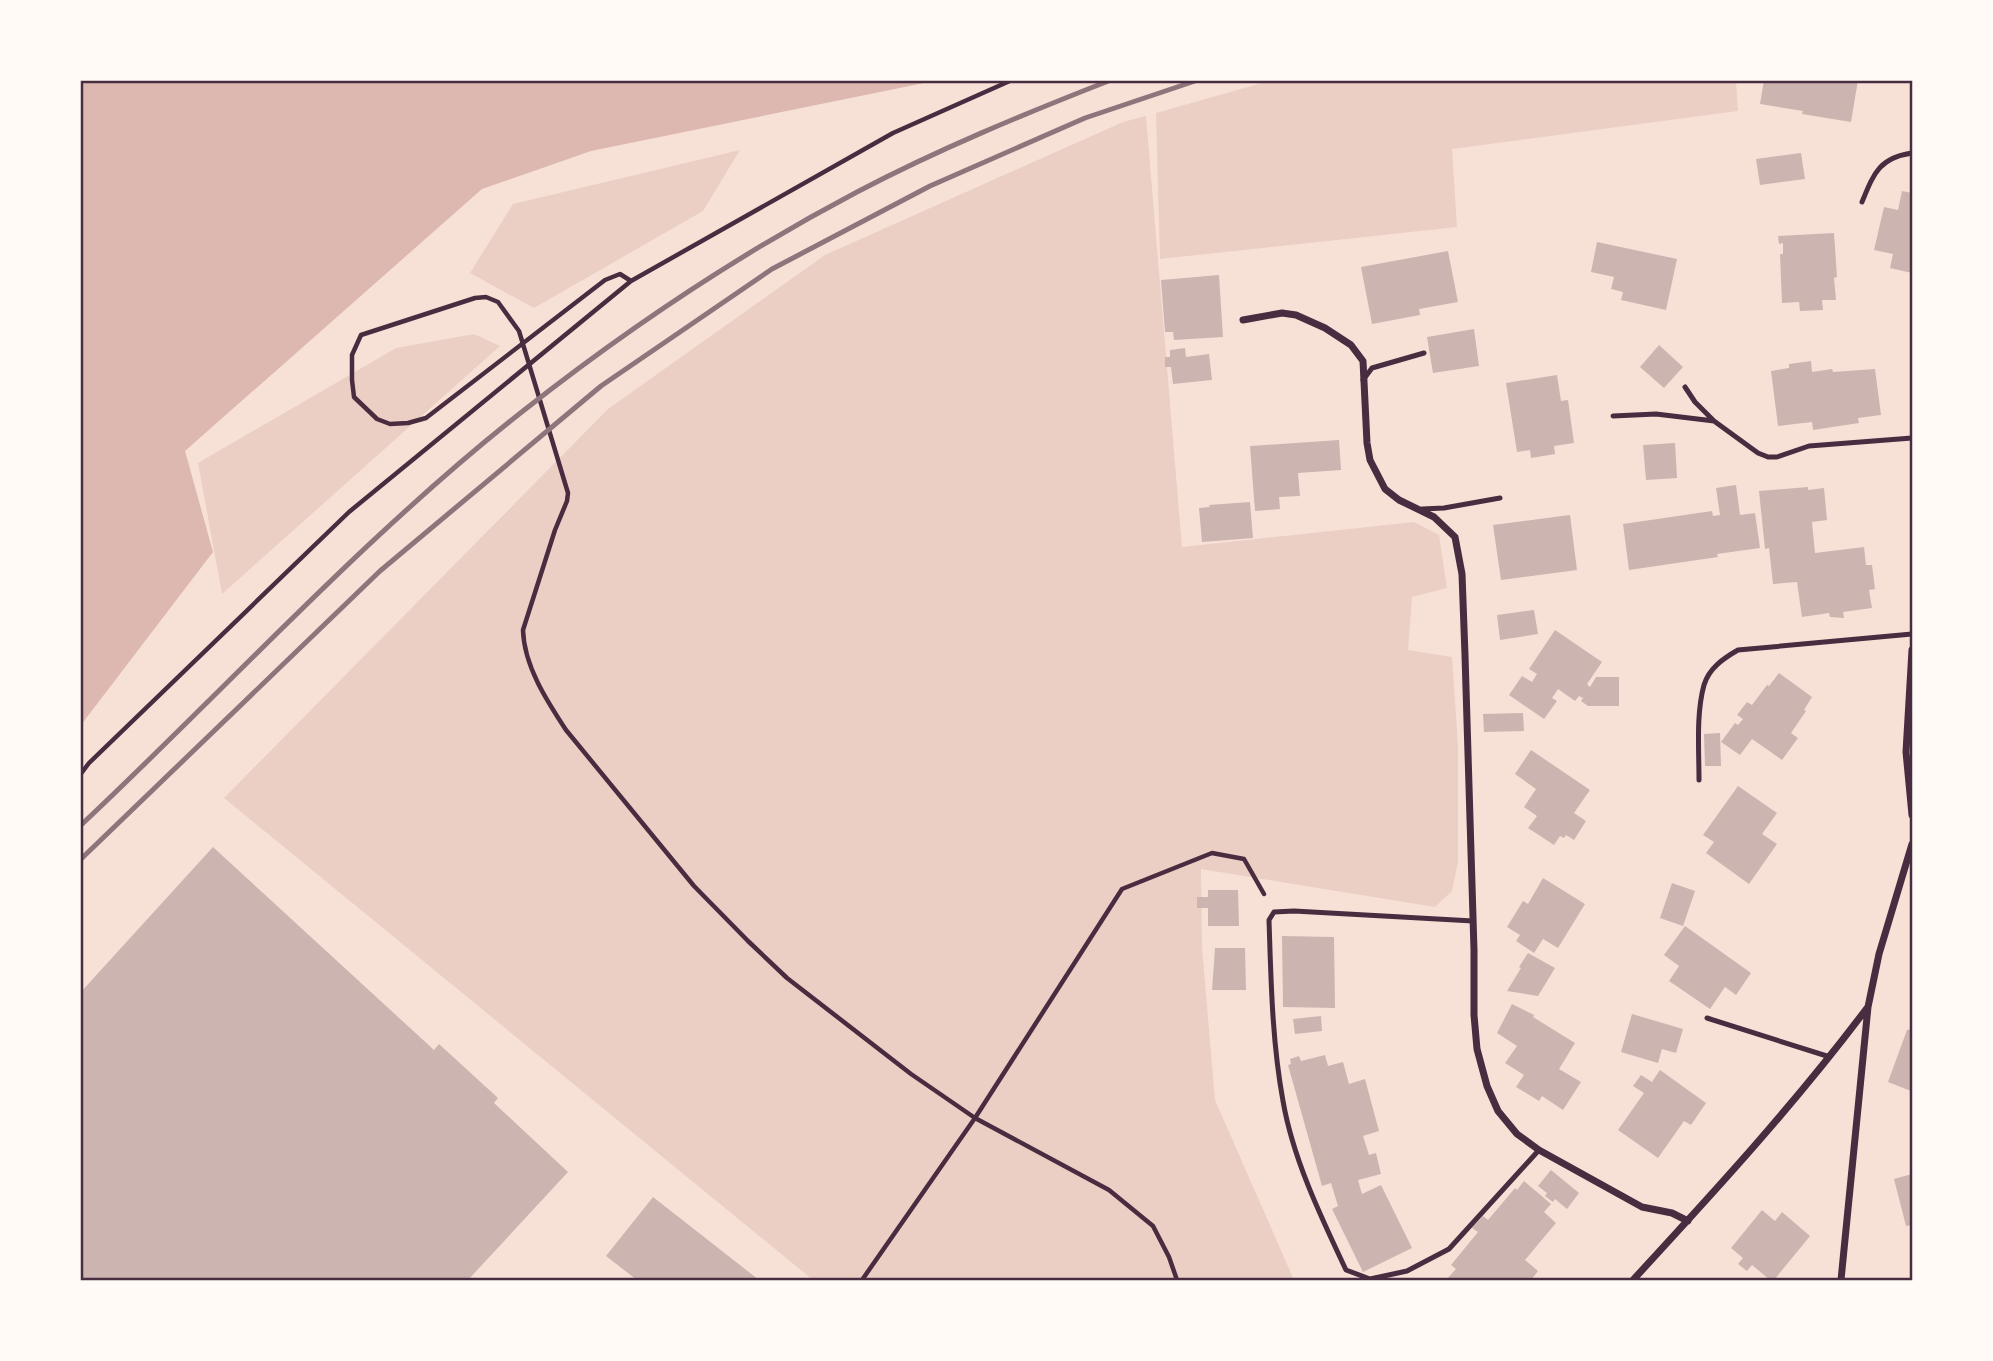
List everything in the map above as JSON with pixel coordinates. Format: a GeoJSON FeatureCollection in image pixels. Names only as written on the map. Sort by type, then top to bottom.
{"type":"FeatureCollection","features":[{"type":"Feature","properties":{"kind":"street"},"geometry":{"type":"LineString","coordinates":[[1243,320],[1282,313],[1296,315],[1325,328],[1351,345],[1363,362],[1370,460],[1385,489],[1399,500],[1422,509],[1455,537],[1462,574],[1474,920],[1474,1015],[1477,1049],[1487,1086],[1505,1119],[1517,1134],[1539,1150],[1643,1207],[1672,1213],[1688,1221]]}},
{"type":"Feature","properties":{"kind":"street"},"geometry":{"type":"LineString","coordinates":[[1913,650],[1906,752],[1913,815]]}},
{"type":"Feature","properties":{"kind":"street"},"geometry":{"type":"LineString","coordinates":[[1841,1280],[1868,1007],[1879,954],[1913,844]]}},
{"type":"Feature","properties":{"kind":"street"},"geometry":{"type":"LineString","coordinates":[[1633,1280],[1688,1221],[1830,1057],[1868,1007]]}},
{"type":"Feature","properties":{"kind":"lane"},"geometry":{"type":"LineString","coordinates":[[1862,202],[1872,175],[1884,162],[1913,153]]}},
{"type":"Feature","properties":{"kind":"lane"},"geometry":{"type":"LineString","coordinates":[[1363,380],[1372,368],[1424,353]]}},
{"type":"Feature","properties":{"kind":"lane"},"geometry":{"type":"LineString","coordinates":[[1685,387],[1695,402],[1714,421],[1758,453],[1768,457],[1777,457],[1808,446],[1913,438]]}},
{"type":"Feature","properties":{"kind":"lane"},"geometry":{"type":"LineString","coordinates":[[1614,416],[1656,414],[1714,421]]}},
{"type":"Feature","properties":{"kind":"lane"},"geometry":{"type":"LineString","coordinates":[[1422,509],[1500,498]]}},
{"type":"Feature","properties":{"kind":"lane"},"geometry":{"type":"LineString","coordinates":[[1699,780],[1704,684],[1721,659],[1738,650],[1913,634]]}},
{"type":"Feature","properties":{"kind":"lane"},"geometry":{"type":"LineString","coordinates":[[1474,920],[1274,912],[1269,920],[1274,1027],[1283,1102],[1297,1152],[1325,1226],[1346,1270],[1370,1279],[1407,1272],[1449,1249],[1539,1150]]}},
{"type":"Feature","properties":{"kind":"lane"},"geometry":{"type":"LineString","coordinates":[[1707,1018],[1830,1057]]}},
{"type":"Feature","properties":{"kind":"path"},"geometry":{"type":"LineString","coordinates":[[80,775],[89,763],[349,512],[631,281],[892,133],[1012,80]]}},
{"type":"Feature","properties":{"kind":"path"},"geometry":{"type":"LineString","coordinates":[[631,281],[620,274],[605,280],[495,363],[426,418],[408,424],[390,424],[377,419],[354,397],[352,355],[361,335],[475,298],[486,297],[498,302],[519,331],[568,493],[523,630],[523,644],[527,654],[550,706],[566,730],[694,886],[787,978],[911,1074],[975,1118],[1109,1190],[1153,1226],[1177,1280]]}},
{"type":"Feature","properties":{"kind":"path"},"geometry":{"type":"LineString","coordinates":[[862,1280],[975,1118],[1122,889],[1212,853],[1244,859],[1274,912]]}},
{"type":"Feature","properties":{"kind":"shaded area"},"geometry":{"type":"Polygon","coordinates":[[[81,80],[934,81],[591,151],[482,189],[185,451],[213,552],[81,725],[81,80]]]}},
{"type":"Feature","properties":{"kind":"shaded area"},"geometry":{"type":"Polygon","coordinates":[[[1269,81],[1736,81],[1738,111],[1452,149],[1457,227],[1160,259],[1156,113],[1269,81]]]}},
{"type":"Feature","properties":{"kind":"shaded area"},"geometry":{"type":"Polygon","coordinates":[[[1146,116],[1182,547],[1414,522],[1439,535],[1447,588],[1412,597],[1408,650],[1452,657],[1458,746],[1458,862],[1452,891],[1435,907],[1201,869],[1202,947],[1215,1100],[1294,1280],[813,1280],[224,798],[608,409],[825,255],[1123,122],[1146,116]]]}},
{"type":"Feature","properties":{"kind":"shaded area"},"geometry":{"type":"Polygon","coordinates":[[[740,150],[703,211],[534,308],[470,273],[513,204],[740,150]]]}},
{"type":"Feature","properties":{"kind":"shaded area"},"geometry":{"type":"Polygon","coordinates":[[[474,334],[500,346],[222,594],[198,463],[396,348],[474,334]]]}},
{"type":"Feature","properties":{"kind":"building"},"geometry":{"type":"Polygon","coordinates":[[[1764,80],[1858,80],[1851,122],[1760,104],[1764,80]]]}},
{"type":"Feature","properties":{"kind":"building"},"geometry":{"type":"Polygon","coordinates":[[[1801,153],[1805,179],[1760,185],[1756,159],[1801,153]]]}},
{"type":"Feature","properties":{"kind":"building"},"geometry":{"type":"Polygon","coordinates":[[[1902,191],[1912,193],[1912,273],[1890,268],[1893,254],[1874,250],[1884,207],[1898,210],[1902,191]]]}},
{"type":"Feature","properties":{"kind":"building"},"geometry":{"type":"Polygon","coordinates":[[[1834,233],[1836,300],[1822,300],[1823,310],[1800,311],[1799,302],[1782,303],[1780,254],[1783,254],[1783,243],[1779,244],[1778,236],[1834,233]]]}},
{"type":"Feature","properties":{"kind":"building"},"geometry":{"type":"Polygon","coordinates":[[[1597,242],[1677,259],[1666,310],[1621,300],[1623,292],[1611,289],[1614,277],[1591,272],[1597,242]]]}},
{"type":"Feature","properties":{"kind":"building"},"geometry":{"type":"Polygon","coordinates":[[[1448,251],[1458,302],[1419,309],[1420,315],[1372,324],[1361,267],[1448,251]]]}},
{"type":"Feature","properties":{"kind":"building"},"geometry":{"type":"Polygon","coordinates":[[[1219,275],[1223,337],[1174,340],[1173,332],[1165,332],[1161,280],[1219,275]]]}},
{"type":"Feature","properties":{"kind":"building"},"geometry":{"type":"Polygon","coordinates":[[[1474,329],[1479,366],[1433,373],[1427,337],[1474,329]]]}},
{"type":"Feature","properties":{"kind":"building"},"geometry":{"type":"Polygon","coordinates":[[[1659,345],[1683,367],[1664,388],[1640,367],[1659,345]]]}},
{"type":"Feature","properties":{"kind":"building"},"geometry":{"type":"Polygon","coordinates":[[[1185,348],[1186,357],[1209,354],[1212,380],[1173,384],[1171,367],[1165,367],[1165,357],[1170,357],[1170,350],[1185,348]]]}},
{"type":"Feature","properties":{"kind":"building"},"geometry":{"type":"Polygon","coordinates":[[[1811,361],[1812,372],[1875,369],[1881,415],[1858,418],[1859,423],[1813,430],[1812,422],[1778,426],[1771,371],[1789,368],[1789,364],[1811,361]]]}},
{"type":"Feature","properties":{"kind":"building"},"geometry":{"type":"Polygon","coordinates":[[[1557,375],[1561,401],[1568,400],[1574,443],[1554,446],[1555,454],[1531,458],[1530,450],[1517,452],[1506,383],[1557,375]]]}},
{"type":"Feature","properties":{"kind":"building"},"geometry":{"type":"Polygon","coordinates":[[[1339,440],[1341,470],[1298,473],[1300,496],[1279,497],[1280,509],[1255,511],[1250,446],[1339,440]]]}},
{"type":"Feature","properties":{"kind":"building"},"geometry":{"type":"Polygon","coordinates":[[[1675,443],[1677,478],[1646,480],[1643,445],[1675,443]]]}},
{"type":"Feature","properties":{"kind":"building"},"geometry":{"type":"Polygon","coordinates":[[[1736,485],[1740,515],[1755,513],[1760,548],[1629,570],[1623,524],[1712,511],[1713,516],[1720,515],[1716,488],[1736,485]]]}},
{"type":"Feature","properties":{"kind":"building"},"geometry":{"type":"Polygon","coordinates":[[[1808,487],[1808,490],[1824,488],[1827,520],[1812,522],[1815,553],[1864,547],[1866,565],[1872,565],[1875,589],[1869,590],[1872,608],[1843,612],[1844,618],[1830,617],[1829,613],[1802,617],[1797,582],[1773,584],[1769,548],[1765,549],[1759,491],[1808,487]]]}},
{"type":"Feature","properties":{"kind":"building"},"geometry":{"type":"Polygon","coordinates":[[[1250,502],[1253,538],[1202,542],[1199,508],[1250,502]]]}},
{"type":"Feature","properties":{"kind":"building"},"geometry":{"type":"Polygon","coordinates":[[[1570,515],[1577,570],[1501,580],[1493,525],[1570,515]]]}},
{"type":"Feature","properties":{"kind":"building"},"geometry":{"type":"Polygon","coordinates":[[[1534,610],[1538,634],[1500,640],[1497,615],[1534,610]]]}},
{"type":"Feature","properties":{"kind":"building"},"geometry":{"type":"Polygon","coordinates":[[[1555,630],[1602,662],[1587,684],[1590,687],[1596,677],[1619,677],[1619,706],[1588,706],[1581,701],[1583,698],[1579,696],[1575,701],[1558,689],[1552,698],[1557,701],[1544,719],[1509,695],[1522,676],[1532,682],[1537,674],[1529,669],[1555,630]]]}},
{"type":"Feature","properties":{"kind":"building"},"geometry":{"type":"Polygon","coordinates":[[[1779,673],[1812,697],[1791,733],[1798,738],[1782,760],[1752,739],[1740,755],[1721,742],[1735,723],[1738,725],[1743,719],[1737,715],[1747,702],[1752,705],[1779,673]]]}},
{"type":"Feature","properties":{"kind":"building"},"geometry":{"type":"Polygon","coordinates":[[[1523,713],[1524,731],[1484,732],[1483,714],[1523,713]]]}},
{"type":"Feature","properties":{"kind":"building"},"geometry":{"type":"Polygon","coordinates":[[[1720,733],[1721,766],[1705,766],[1704,734],[1720,733]]]}},
{"type":"Feature","properties":{"kind":"building"},"geometry":{"type":"Polygon","coordinates":[[[1531,750],[1590,790],[1574,813],[1586,821],[1574,840],[1566,835],[1564,838],[1560,836],[1554,845],[1528,828],[1537,816],[1524,807],[1536,789],[1515,774],[1531,750]]]}},
{"type":"Feature","properties":{"kind":"building"},"geometry":{"type":"Polygon","coordinates":[[[1738,786],[1777,813],[1762,834],[1777,844],[1749,884],[1706,853],[1714,842],[1703,835],[1738,786]]]}},
{"type":"Feature","properties":{"kind":"building"},"geometry":{"type":"Polygon","coordinates":[[[213,847],[434,1050],[439,1044],[498,1098],[494,1103],[568,1172],[468,1280],[80,1280],[80,993],[213,847]]]}},
{"type":"Feature","properties":{"kind":"building"},"geometry":{"type":"Polygon","coordinates":[[[1543,878],[1585,904],[1558,948],[1543,939],[1534,953],[1516,941],[1520,935],[1507,927],[1523,901],[1528,904],[1543,878]]]}},
{"type":"Feature","properties":{"kind":"building"},"geometry":{"type":"Polygon","coordinates":[[[1672,883],[1695,891],[1683,926],[1660,918],[1672,883]]]}},
{"type":"Feature","properties":{"kind":"building"},"geometry":{"type":"Polygon","coordinates":[[[1208,890],[1238,890],[1239,926],[1208,926],[1208,908],[1197,908],[1197,897],[1208,897],[1208,890]]]}},
{"type":"Feature","properties":{"kind":"building"},"geometry":{"type":"Polygon","coordinates":[[[1685,926],[1751,973],[1736,995],[1725,987],[1710,1009],[1669,981],[1679,966],[1664,955],[1685,926]]]}},
{"type":"Feature","properties":{"kind":"building"},"geometry":{"type":"Polygon","coordinates":[[[1282,936],[1334,937],[1335,1008],[1283,1007],[1282,936]]]}},
{"type":"Feature","properties":{"kind":"building"},"geometry":{"type":"Polygon","coordinates":[[[1215,948],[1245,948],[1246,990],[1212,990],[1215,948]]]}},
{"type":"Feature","properties":{"kind":"building"},"geometry":{"type":"Polygon","coordinates":[[[1528,953],[1555,968],[1538,996],[1507,991],[1528,953]]]}},
{"type":"Feature","properties":{"kind":"building"},"geometry":{"type":"Polygon","coordinates":[[[1512,1004],[1534,1015],[1533,1017],[1575,1043],[1559,1069],[1581,1082],[1563,1110],[1542,1096],[1539,1101],[1516,1087],[1524,1075],[1505,1063],[1517,1046],[1497,1033],[1512,1004]]]}},
{"type":"Feature","properties":{"kind":"building"},"geometry":{"type":"Polygon","coordinates":[[[1632,1014],[1683,1029],[1676,1053],[1662,1049],[1658,1063],[1621,1052],[1632,1014]]]}},
{"type":"Feature","properties":{"kind":"building"},"geometry":{"type":"Polygon","coordinates":[[[1321,1016],[1322,1031],[1295,1034],[1293,1019],[1321,1016]]]}},
{"type":"Feature","properties":{"kind":"building"},"geometry":{"type":"Polygon","coordinates":[[[1912,1029],[1911,1091],[1888,1082],[1907,1030],[1912,1029]]]}},
{"type":"Feature","properties":{"kind":"building"},"geometry":{"type":"Polygon","coordinates":[[[1325,1055],[1328,1066],[1343,1062],[1349,1084],[1365,1079],[1379,1131],[1363,1136],[1369,1155],[1376,1153],[1381,1174],[1358,1180],[1362,1194],[1381,1185],[1412,1248],[1363,1272],[1332,1209],[1338,1206],[1331,1183],[1322,1186],[1288,1065],[1291,1064],[1290,1059],[1299,1056],[1301,1061],[1325,1055]]]}},
{"type":"Feature","properties":{"kind":"building"},"geometry":{"type":"Polygon","coordinates":[[[1660,1070],[1706,1103],[1691,1125],[1684,1121],[1658,1158],[1618,1130],[1644,1093],[1633,1086],[1641,1075],[1652,1082],[1660,1070]]]}},
{"type":"Feature","properties":{"kind":"building"},"geometry":{"type":"Polygon","coordinates":[[[1551,1170],[1579,1193],[1567,1209],[1555,1199],[1553,1202],[1545,1196],[1547,1193],[1538,1186],[1551,1170]]]}},
{"type":"Feature","properties":{"kind":"building"},"geometry":{"type":"Polygon","coordinates":[[[1912,1174],[1912,1225],[1906,1226],[1894,1179],[1912,1174]]]}},
{"type":"Feature","properties":{"kind":"building"},"geometry":{"type":"Polygon","coordinates":[[[1524,1181],[1551,1204],[1544,1212],[1556,1223],[1525,1260],[1538,1271],[1531,1280],[1446,1280],[1456,1269],[1451,1265],[1478,1232],[1472,1228],[1483,1216],[1488,1220],[1524,1181]]]}},
{"type":"Feature","properties":{"kind":"building"},"geometry":{"type":"Polygon","coordinates":[[[653,1197],[759,1280],[637,1280],[606,1256],[653,1197]]]}},
{"type":"Feature","properties":{"kind":"building"},"geometry":{"type":"Polygon","coordinates":[[[1762,1210],[1775,1221],[1782,1212],[1810,1236],[1774,1280],[1770,1280],[1752,1265],[1747,1271],[1738,1264],[1743,1258],[1731,1248],[1762,1210]]]}},
{"type":"Feature","properties":{"kind":"railway"},"geometry":{"type":"LineString","coordinates":[[80,826],[407,509],[523,411],[602,351],[727,267],[857,192],[982,133],[1111,80]]}},
{"type":"Feature","properties":{"kind":"railway"},"geometry":{"type":"LineString","coordinates":[[80,860],[380,571],[601,386],[772,269],[930,186],[1085,118],[1198,80]]}}]}
